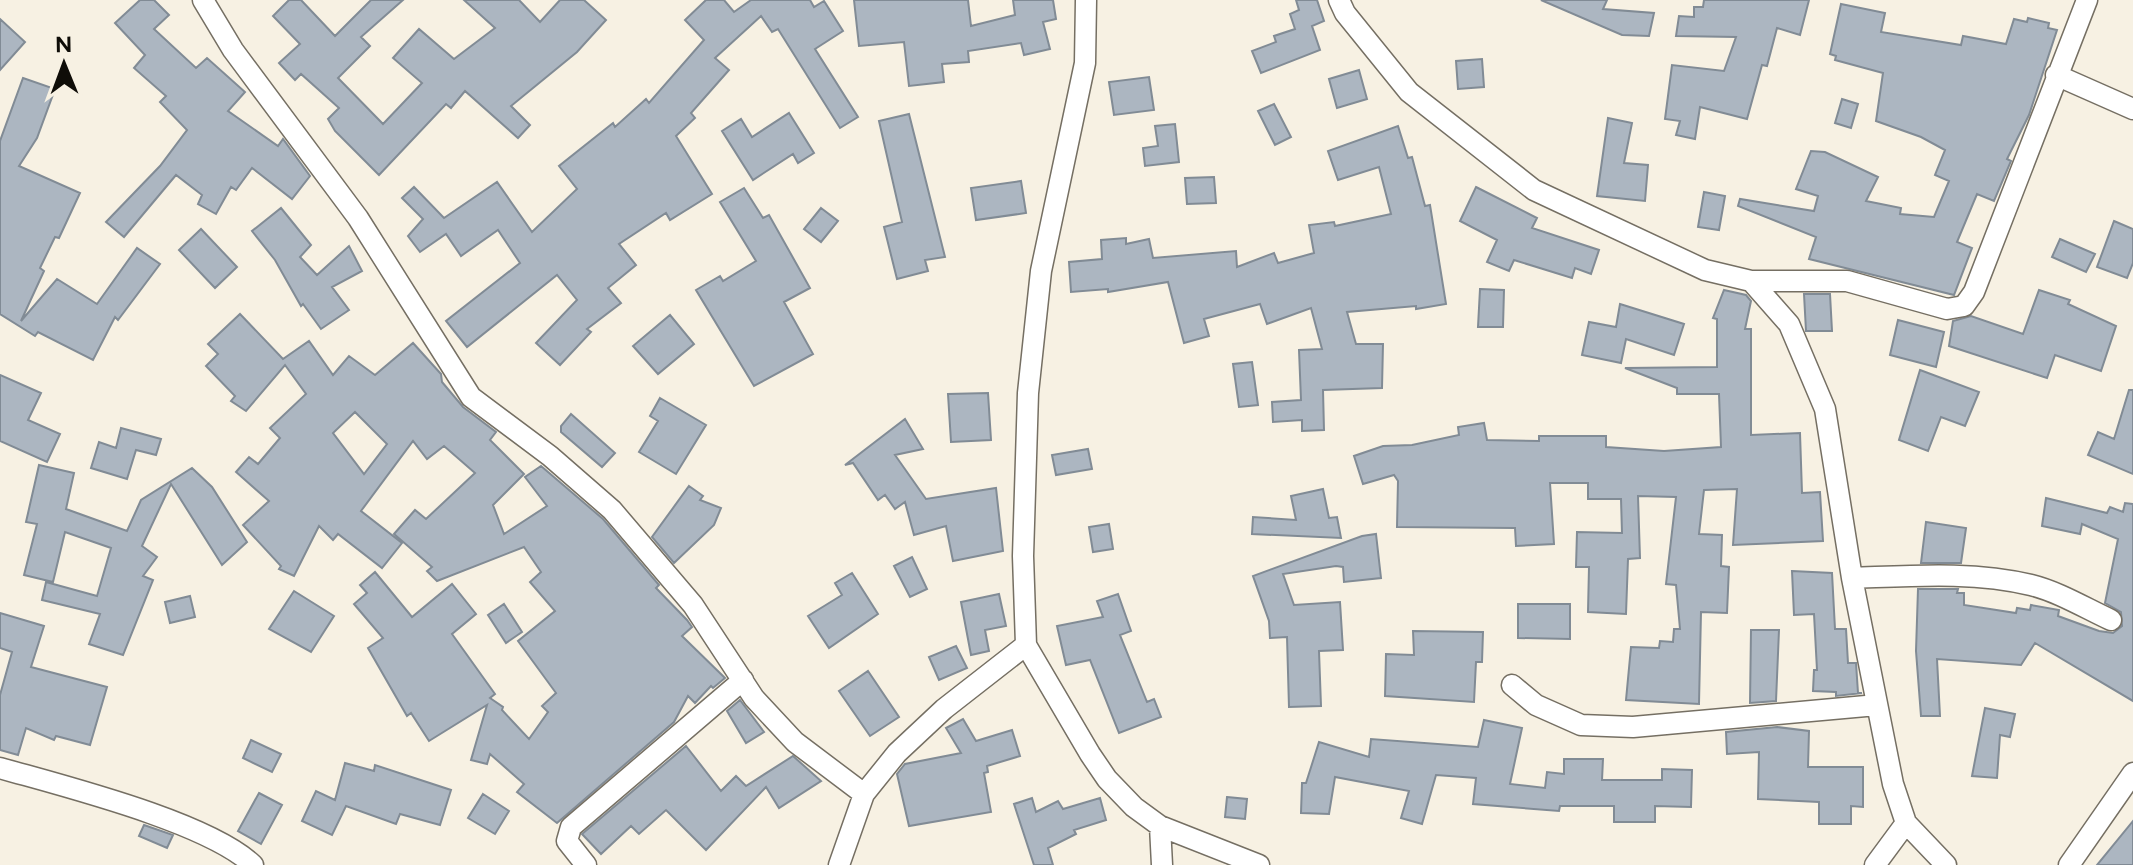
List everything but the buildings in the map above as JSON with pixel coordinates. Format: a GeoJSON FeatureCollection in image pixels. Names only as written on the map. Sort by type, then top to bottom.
{"type":"FeatureCollection","features":[{"type":"Feature","properties":{"kind":"street"},"geometry":{"type":"LineString","coordinates":[[203,0],[233,50],[358,218],[471,397],[550,456],[612,510],[693,605],[743,680],[795,742],[864,794]]}},
{"type":"Feature","properties":{"kind":"street"},"geometry":{"type":"LineString","coordinates":[[1086,0],[1085,63],[1041,271],[1028,393],[1023,556],[1026,645],[1107,779],[1134,807],[1160,826],[1259,865]]}},
{"type":"Feature","properties":{"kind":"street"},"geometry":{"type":"LineString","coordinates":[[1339,0],[1345,13],[1409,92],[1534,190],[1705,270],[1751,281],[1847,281],[1947,309],[1964,306],[1974,292],[2087,0]]}},
{"type":"Feature","properties":{"kind":"street"},"geometry":{"type":"LineString","coordinates":[[2056,75],[2133,109]]}},
{"type":"Feature","properties":{"kind":"street"},"geometry":{"type":"LineString","coordinates":[[1751,281],[1789,324],[1825,409],[1852,578],[1893,784],[1906,823],[1946,865]]}},
{"type":"Feature","properties":{"kind":"street"},"geometry":{"type":"LineString","coordinates":[[1852,578],[1957,575],[1999,579],[2034,586],[2111,620]]}},
{"type":"Feature","properties":{"kind":"street"},"geometry":{"type":"LineString","coordinates":[[839,865],[864,794],[923,727],[1026,645]]}},
{"type":"Feature","properties":{"kind":"street"},"geometry":{"type":"LineString","coordinates":[[586,865],[567,841],[571,827],[743,680]]}},
{"type":"Feature","properties":{"kind":"street"},"geometry":{"type":"LineString","coordinates":[[1512,685],[1536,705],[1581,725],[1633,727],[1877,705]]}},
{"type":"Feature","properties":{"kind":"street"},"geometry":{"type":"LineString","coordinates":[[1,771],[129,806],[202,835],[253,865]]}},
{"type":"Feature","properties":{"kind":"street"},"geometry":{"type":"LineString","coordinates":[[2069,865],[2131,778]]}},
{"type":"Feature","properties":{"kind":"street"},"geometry":{"type":"LineString","coordinates":[[1875,865],[1906,823]]}},
{"type":"Feature","properties":{"kind":"street"},"geometry":{"type":"LineString","coordinates":[[1160,826],[1162,865]]}}]}
